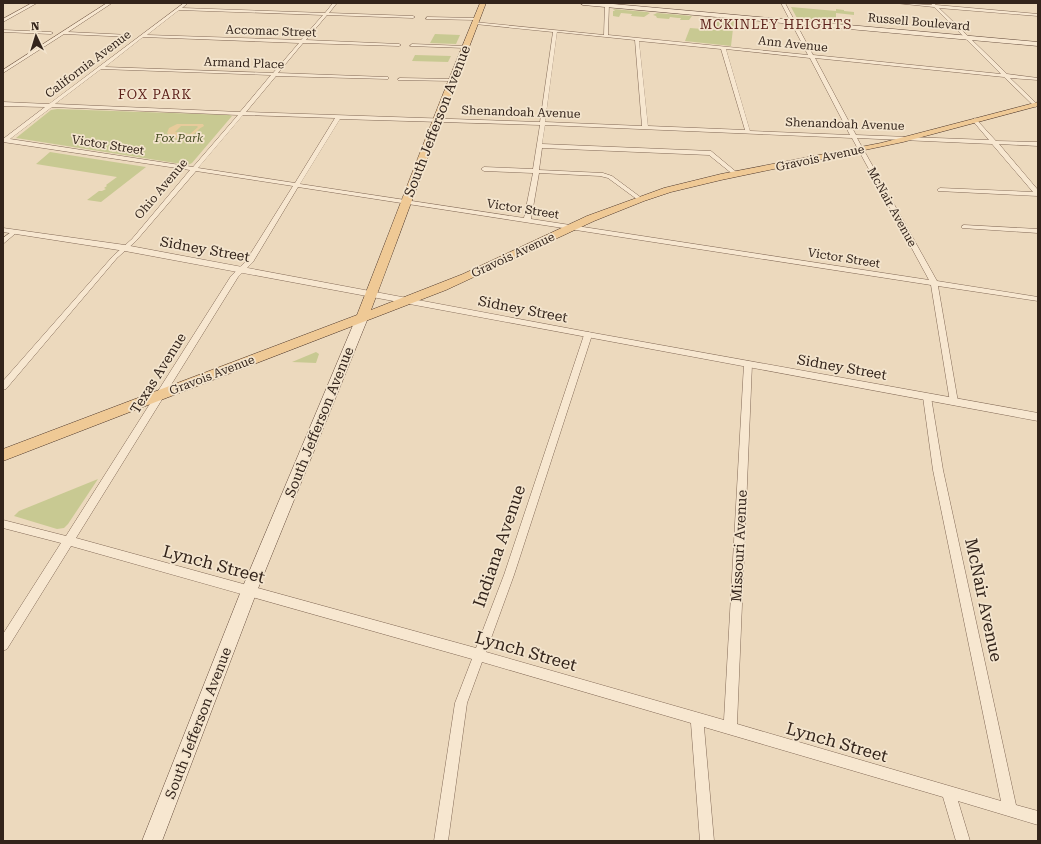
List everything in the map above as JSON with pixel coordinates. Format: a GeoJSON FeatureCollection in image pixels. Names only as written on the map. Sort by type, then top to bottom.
{"type":"FeatureCollection","features":[{"type":"Feature","properties":{"kind":"main road","name":"South Jefferson Avenue"},"geometry":{"type":"LineString","coordinates":[[152,841],[249,591],[362,318],[439,120],[452,80],[483,3]]}},
{"type":"Feature","properties":{"kind":"main road","name":"Russell Boulevard"},"geometry":{"type":"LineString","coordinates":[[583,3],[1038,44]]}},
{"type":"Feature","properties":{"kind":"main road","name":"Gravois Avenue"},"geometry":{"type":"LineString","coordinates":[[3,455],[481,271],[572,228],[640,199],[685,186],[861,150],[1037,105]]}},
{"type":"Feature","properties":{"kind":"street"},"geometry":{"type":"LineString","coordinates":[[3,21],[36,3]]}},
{"type":"Feature","properties":{"kind":"street"},"geometry":{"type":"LineString","coordinates":[[3,72],[110,3]]}},
{"type":"Feature","properties":{"kind":"street","name":"California Avenue"},"geometry":{"type":"LineString","coordinates":[[4,141],[186,3]]}},
{"type":"Feature","properties":{"kind":"street","name":"Ohio Avenue"},"geometry":{"type":"LineString","coordinates":[[3,387],[114,258],[134,240],[240,113],[335,3]]}},
{"type":"Feature","properties":{"kind":"street","name":"McNair Avenue"},"geometry":{"type":"LineString","coordinates":[[783,3],[853,136],[934,283],[954,402]]}},
{"type":"Feature","properties":{"kind":"street"},"geometry":{"type":"LineString","coordinates":[[896,3],[934,5],[1038,15]]}},
{"type":"Feature","properties":{"kind":"street"},"geometry":{"type":"LineString","coordinates":[[606,36],[607,4]]}},
{"type":"Feature","properties":{"kind":"street"},"geometry":{"type":"LineString","coordinates":[[934,5],[1005,76],[1037,105]]}},
{"type":"Feature","properties":{"kind":"street"},"geometry":{"type":"LineString","coordinates":[[177,9],[413,17]]}},
{"type":"Feature","properties":{"kind":"street","name":"Ann Avenue"},"geometry":{"type":"LineString","coordinates":[[427,18],[476,21],[555,31],[1038,79]]}},
{"type":"Feature","properties":{"kind":"street"},"geometry":{"type":"LineString","coordinates":[[3,31],[51,33]]}},
{"type":"Feature","properties":{"kind":"street"},"geometry":{"type":"LineString","coordinates":[[527,221],[543,124],[555,31]]}},
{"type":"Feature","properties":{"kind":"street"},"geometry":{"type":"LineString","coordinates":[[64,33],[130,36]]}},
{"type":"Feature","properties":{"kind":"street","name":"Accomac Street"},"geometry":{"type":"LineString","coordinates":[[142,36],[399,45]]}},
{"type":"Feature","properties":{"kind":"street"},"geometry":{"type":"LineString","coordinates":[[638,39],[645,128]]}},
{"type":"Feature","properties":{"kind":"street"},"geometry":{"type":"LineString","coordinates":[[412,45],[465,47]]}},
{"type":"Feature","properties":{"kind":"street"},"geometry":{"type":"LineString","coordinates":[[723,48],[748,132]]}},
{"type":"Feature","properties":{"kind":"street","name":"Armand Place"},"geometry":{"type":"LineString","coordinates":[[100,68],[386,78]]}},
{"type":"Feature","properties":{"kind":"street"},"geometry":{"type":"LineString","coordinates":[[400,79],[452,80]]}},
{"type":"Feature","properties":{"kind":"street","name":"Shenandoah Avenue"},"geometry":{"type":"LineString","coordinates":[[3,104],[1038,144]]}},
{"type":"Feature","properties":{"kind":"street","name":"Texas Avenue"},"geometry":{"type":"LineString","coordinates":[[3,645],[235,276],[248,262],[338,117]]}},
{"type":"Feature","properties":{"kind":"street"},"geometry":{"type":"LineString","coordinates":[[975,120],[1038,194]]}},
{"type":"Feature","properties":{"kind":"street","name":"Victor Street"},"geometry":{"type":"LineString","coordinates":[[4,141],[1038,299]]}},
{"type":"Feature","properties":{"kind":"street"},"geometry":{"type":"LineString","coordinates":[[539,146],[711,153],[737,175]]}},
{"type":"Feature","properties":{"kind":"street"},"geometry":{"type":"LineString","coordinates":[[484,169],[601,174],[610,177],[640,199]]}},
{"type":"Feature","properties":{"kind":"street"},"geometry":{"type":"LineString","coordinates":[[940,190],[1038,194]]}},
{"type":"Feature","properties":{"kind":"street"},"geometry":{"type":"LineString","coordinates":[[964,227],[1038,231]]}},
{"type":"Feature","properties":{"kind":"street","name":"Sidney Street"},"geometry":{"type":"LineString","coordinates":[[3,230],[124,248],[242,269],[588,335],[1038,417]]}},
{"type":"Feature","properties":{"kind":"street"},"geometry":{"type":"LineString","coordinates":[[3,242],[14,232]]}},
{"type":"Feature","properties":{"kind":"street","name":"Indiana Avenue"},"geometry":{"type":"LineString","coordinates":[[441,841],[461,703],[509,576],[588,335]]}},
{"type":"Feature","properties":{"kind":"street","name":"Missouri Avenue"},"geometry":{"type":"LineString","coordinates":[[730,728],[748,364]]}},
{"type":"Feature","properties":{"kind":"street","name":"McNair Avenue"},"geometry":{"type":"LineString","coordinates":[[927,397],[938,470],[1010,810]]}},
{"type":"Feature","properties":{"kind":"street","name":"Lynch Street"},"geometry":{"type":"LineString","coordinates":[[3,524],[478,655],[1038,818]]}},
{"type":"Feature","properties":{"kind":"street"},"geometry":{"type":"LineString","coordinates":[[697,719],[706,841]]}},
{"type":"Feature","properties":{"kind":"street"},"geometry":{"type":"LineString","coordinates":[[948,792],[963,841]]}},
{"type":"Feature","properties":{"kind":"green space"},"geometry":{"type":"Polygon","coordinates":[[[791,7],[836,11],[836,9],[844,10],[854,12],[854,15],[836,13],[836,19],[843,20],[843,24],[798,20],[791,7]]]}},
{"type":"Feature","properties":{"kind":"green space"},"geometry":{"type":"Polygon","coordinates":[[[613,9],[650,13],[644,17],[631,16],[632,14],[621,13],[619,17],[613,16],[613,11],[615,11],[613,9]]]}},
{"type":"Feature","properties":{"kind":"green space"},"geometry":{"type":"Polygon","coordinates":[[[657,13],[692,16],[689,20],[680,20],[681,18],[657,18],[653,15],[657,13]]]}},
{"type":"Feature","properties":{"kind":"green space"},"geometry":{"type":"Polygon","coordinates":[[[718,19],[734,20],[731,46],[685,41],[690,28],[715,30],[718,19]]]}},
{"type":"Feature","properties":{"kind":"green space"},"geometry":{"type":"Polygon","coordinates":[[[435,34],[460,35],[456,44],[430,43],[435,34]]]}},
{"type":"Feature","properties":{"kind":"green space"},"geometry":{"type":"Polygon","coordinates":[[[415,55],[451,56],[448,62],[412,61],[415,55]]]}},
{"type":"Feature","properties":{"kind":"green space","name":"Fox Park"},"geometry":{"type":"Polygon","coordinates":[[[51,110],[232,116],[192,163],[188,165],[16,138],[51,110]]]}},
{"type":"Feature","properties":{"kind":"green space"},"geometry":{"type":"Polygon","coordinates":[[[50,152],[146,167],[101,202],[87,200],[99,191],[106,189],[104,188],[107,186],[106,185],[117,177],[36,164],[50,152]]]}},
{"type":"Feature","properties":{"kind":"green space"},"geometry":{"type":"Polygon","coordinates":[[[316,352],[319,354],[316,363],[292,362],[316,352]]]}},
{"type":"Feature","properties":{"kind":"green space"},"geometry":{"type":"Polygon","coordinates":[[[98,479],[64,528],[57,529],[14,516],[19,511],[98,479]]]}},
{"type":"Feature","properties":{"kind":"sand"},"geometry":{"type":"Polygon","coordinates":[[[177,124],[203,124],[204,126],[188,138],[182,139],[169,135],[167,133],[169,128],[177,124]],[[181,126],[175,132],[190,134],[198,127],[181,126]]]}},
{"type":"Feature","properties":{"kind":"district","name":"MCKINLEY HEIGHTS"},"geometry":{"type":"Point","coordinates":[776,24]}},
{"type":"Feature","properties":{"kind":"district","name":"FOX PARK"},"geometry":{"type":"Point","coordinates":[155,94]}}]}
